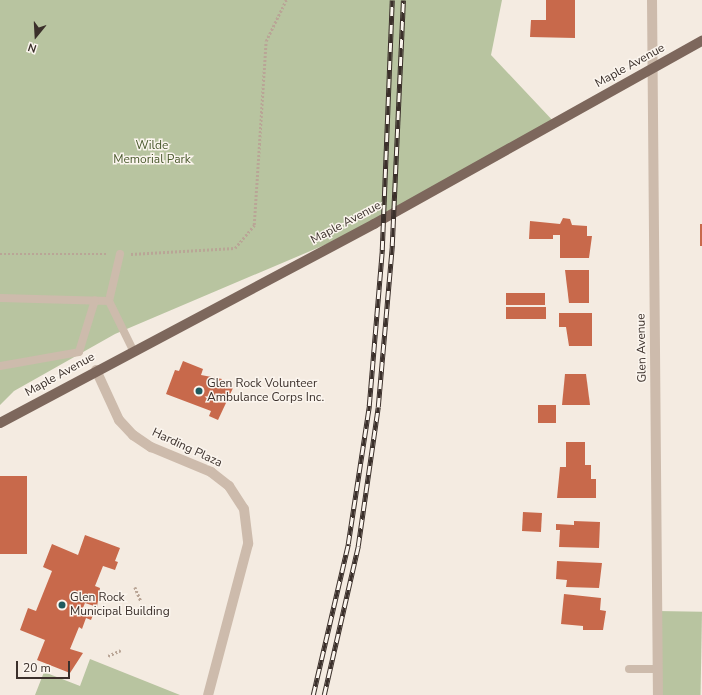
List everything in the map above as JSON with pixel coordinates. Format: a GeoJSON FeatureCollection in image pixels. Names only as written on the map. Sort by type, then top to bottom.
{"type":"FeatureCollection","features":[{"type":"Feature","properties":{"kind":"main road","name":"Maple Avenue"},"geometry":{"type":"LineString","coordinates":[[0,423],[133,350],[374,224],[702,41]]}},
{"type":"Feature","properties":{"kind":"street","name":"Glen Avenue"},"geometry":{"type":"LineString","coordinates":[[652,0],[658,695]]}},
{"type":"Feature","properties":{"kind":"street","name":"Harding Plaza"},"geometry":{"type":"LineString","coordinates":[[96,370],[119,420],[133,435],[151,447],[211,472],[229,486],[244,509],[248,544],[208,695]]}},
{"type":"Feature","properties":{"kind":"lane"},"geometry":{"type":"LineString","coordinates":[[120,254],[109,301],[133,350]]}},
{"type":"Feature","properties":{"kind":"lane"},"geometry":{"type":"LineString","coordinates":[[0,298],[109,301]]}},
{"type":"Feature","properties":{"kind":"lane"},"geometry":{"type":"LineString","coordinates":[[0,366],[79,352],[95,300]]}},
{"type":"Feature","properties":{"kind":"lane"},"geometry":{"type":"LineString","coordinates":[[629,669],[658,669]]}},
{"type":"Feature","properties":{"kind":"path"},"geometry":{"type":"LineString","coordinates":[[0,254],[120,254],[235,248],[254,225],[266,41],[286,0]]}},
{"type":"Feature","properties":{"kind":"path"},"geometry":{"type":"LineString","coordinates":[[135,587],[141,601]]}},
{"type":"Feature","properties":{"kind":"path"},"geometry":{"type":"LineString","coordinates":[[108,656],[121,650]]}},
{"type":"Feature","properties":{"kind":"green space","name":"Wilde Memorial Park"},"geometry":{"type":"Polygon","coordinates":[[[0,0],[502,0],[491,55],[555,123],[374,224],[115,334],[14,391],[0,405],[0,0]]]}},
{"type":"Feature","properties":{"kind":"green space"},"geometry":{"type":"Polygon","coordinates":[[[657,611],[702,612],[701,695],[656,695],[657,611]]]}},
{"type":"Feature","properties":{"kind":"green space"},"geometry":{"type":"Polygon","coordinates":[[[90,659],[180,695],[35,695],[44,672],[80,686],[90,659]]]}},
{"type":"Feature","properties":{"kind":"building"},"geometry":{"type":"Polygon","coordinates":[[[546,0],[575,0],[575,38],[530,37],[531,20],[546,20],[546,0]]]}},
{"type":"Feature","properties":{"kind":"building"},"geometry":{"type":"Polygon","coordinates":[[[563,218],[570,219],[572,225],[587,226],[587,236],[592,236],[589,258],[560,258],[560,235],[553,235],[553,239],[529,239],[530,221],[560,224],[563,218]]]}},
{"type":"Feature","properties":{"kind":"building"},"geometry":{"type":"Polygon","coordinates":[[[700,224],[702,224],[702,246],[700,246],[700,224]]]}},
{"type":"Feature","properties":{"kind":"building"},"geometry":{"type":"Polygon","coordinates":[[[565,270],[589,270],[589,303],[569,303],[565,270]]]}},
{"type":"Feature","properties":{"kind":"building"},"geometry":{"type":"Polygon","coordinates":[[[506,293],[545,293],[545,305],[506,305],[506,293]]]}},
{"type":"Feature","properties":{"kind":"building"},"geometry":{"type":"Polygon","coordinates":[[[506,307],[546,307],[546,319],[506,319],[506,307]]]}},
{"type":"Feature","properties":{"kind":"building"},"geometry":{"type":"Polygon","coordinates":[[[559,313],[592,313],[592,346],[569,346],[566,327],[559,327],[559,313]]]}},
{"type":"Feature","properties":{"kind":"building","name":"Glen Rock Volunteer Ambulance Corps Inc."},"geometry":{"type":"Polygon","coordinates":[[[183,361],[203,369],[201,375],[222,379],[221,383],[233,388],[218,420],[209,416],[211,411],[166,394],[175,370],[179,371],[183,361]]]}},
{"type":"Feature","properties":{"kind":"building"},"geometry":{"type":"Polygon","coordinates":[[[565,374],[586,374],[590,405],[562,405],[565,374]]]}},
{"type":"Feature","properties":{"kind":"building"},"geometry":{"type":"Polygon","coordinates":[[[538,405],[556,405],[556,423],[538,423],[538,405]]]}},
{"type":"Feature","properties":{"kind":"building"},"geometry":{"type":"Polygon","coordinates":[[[566,442],[585,442],[585,465],[591,465],[591,479],[596,479],[596,498],[557,498],[560,467],[566,467],[566,442]]]}},
{"type":"Feature","properties":{"kind":"building"},"geometry":{"type":"Polygon","coordinates":[[[0,476],[27,476],[27,554],[0,554],[0,476]]]}},
{"type":"Feature","properties":{"kind":"building"},"geometry":{"type":"Polygon","coordinates":[[[523,512],[542,513],[541,532],[522,531],[523,512]]]}},
{"type":"Feature","properties":{"kind":"building"},"geometry":{"type":"Polygon","coordinates":[[[574,521],[600,522],[599,548],[559,547],[560,530],[556,530],[556,524],[574,525],[574,521]]]}},
{"type":"Feature","properties":{"kind":"building","name":"Glen Rock Municipal Building"},"geometry":{"type":"Polygon","coordinates":[[[85,535],[120,548],[115,561],[118,562],[115,570],[103,566],[95,586],[100,588],[97,607],[85,603],[82,610],[93,615],[91,620],[86,618],[82,629],[79,627],[70,649],[83,653],[70,673],[37,660],[45,640],[20,630],[28,608],[36,611],[52,571],[43,567],[52,544],[78,555],[85,535]]]}},
{"type":"Feature","properties":{"kind":"building"},"geometry":{"type":"Polygon","coordinates":[[[557,561],[602,563],[599,588],[566,587],[567,580],[556,579],[557,561]]]}},
{"type":"Feature","properties":{"kind":"building"},"geometry":{"type":"Polygon","coordinates":[[[564,594],[601,598],[600,610],[606,611],[603,630],[583,630],[583,626],[561,624],[564,594]]]}},
{"type":"Feature","properties":{"kind":"railway"},"geometry":{"type":"LineString","coordinates":[[313,695],[348,544],[369,406],[382,250],[392,0]]}},
{"type":"Feature","properties":{"kind":"railway"},"geometry":{"type":"LineString","coordinates":[[324,695],[358,546],[378,407],[392,246],[403,0]]}},
{"type":"Feature","properties":{"kind":"place","name":"Glen Rock Volunteer Ambulance Corps Inc."},"geometry":{"type":"Point","coordinates":[199,391]}},
{"type":"Feature","properties":{"kind":"place","name":"Glen Rock Municipal Building"},"geometry":{"type":"Point","coordinates":[62,605]}}]}
